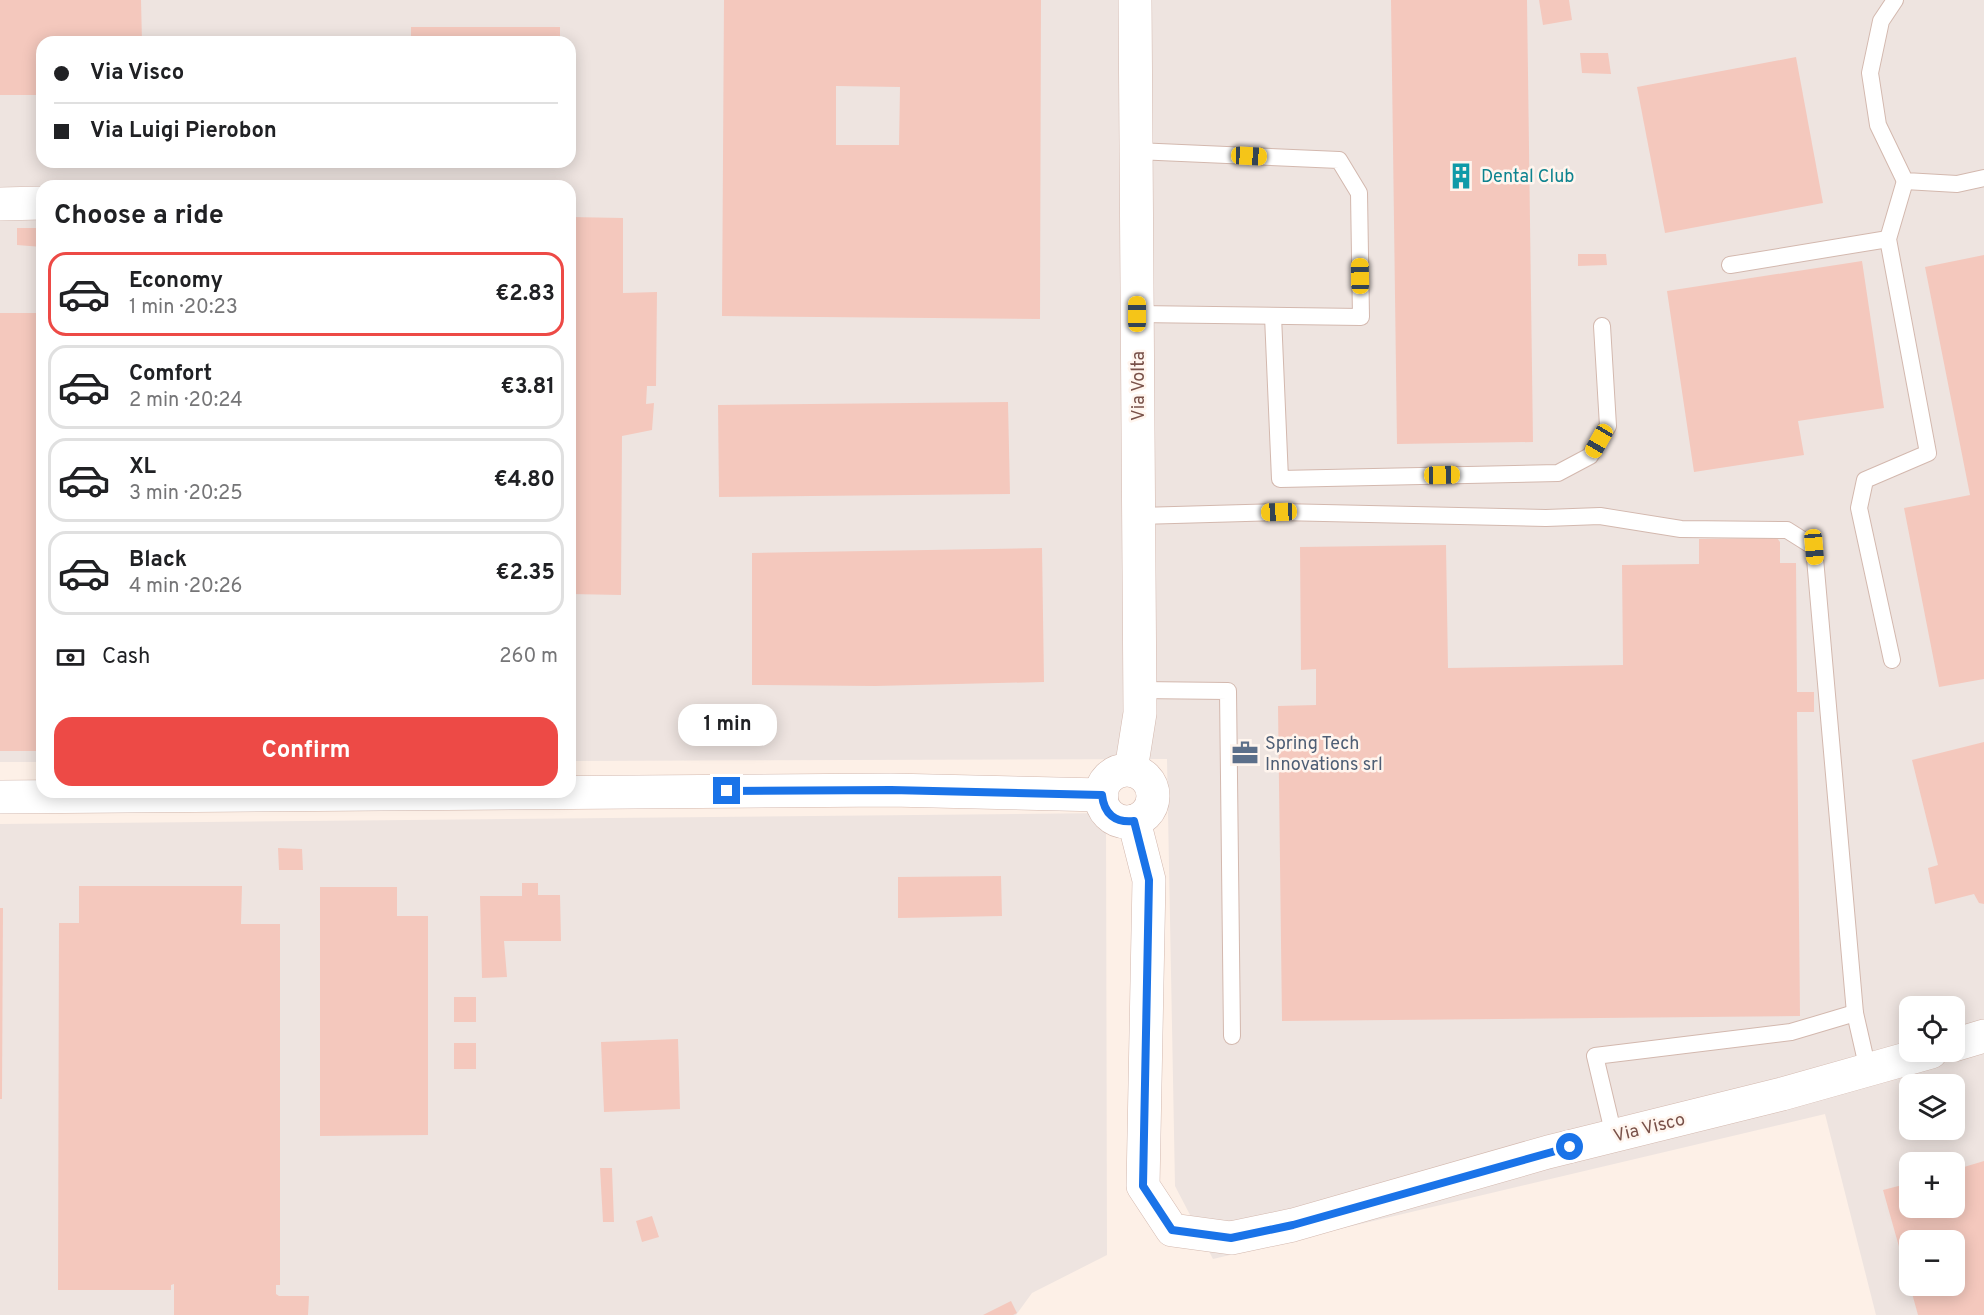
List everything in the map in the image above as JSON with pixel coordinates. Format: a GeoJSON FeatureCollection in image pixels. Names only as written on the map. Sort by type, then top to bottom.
{"type":"FeatureCollection","features":[{"type":"Feature","properties":{"kind":"street","name":"Via Volta"},"geometry":{"type":"LineString","coordinates":[[1131,771],[1140,713],[1135,0]]}},
{"type":"Feature","properties":{"kind":"street"},"geometry":{"type":"LineString","coordinates":[[0,204],[36,203]]}},
{"type":"Feature","properties":{"kind":"street"},"geometry":{"type":"LineString","coordinates":[[1121,771],[1131,771],[1141,774],[1148,781],[1153,790],[1153,800],[1150,809],[1143,817],[1134,821],[1118,820],[1106,811],[1102,795],[1104,784],[1111,776],[1121,771]]}},
{"type":"Feature","properties":{"kind":"street"},"geometry":{"type":"LineString","coordinates":[[576,792],[891,790],[1102,795]]}},
{"type":"Feature","properties":{"kind":"street"},"geometry":{"type":"LineString","coordinates":[[0,796],[36,796]]}},
{"type":"Feature","properties":{"kind":"street","name":"Via Visco"},"geometry":{"type":"LineString","coordinates":[[1134,821],[1149,880],[1143,1186],[1172,1230],[1231,1238],[1293,1225],[1548,1152],[1782,1094],[1899,1061]]}},
{"type":"Feature","properties":{"kind":"street"},"geometry":{"type":"LineString","coordinates":[[1965,1042],[1984,1036]]}},
{"type":"Feature","properties":{"kind":"lane"},"geometry":{"type":"LineString","coordinates":[[1892,660],[1859,508],[1866,480],[1928,453],[1888,239],[1905,181],[1878,125],[1870,73],[1881,21],[1895,0]]}},
{"type":"Feature","properties":{"kind":"lane"},"geometry":{"type":"LineString","coordinates":[[1136,151],[1339,160],[1359,193],[1361,317],[1137,314]]}},
{"type":"Feature","properties":{"kind":"lane"},"geometry":{"type":"LineString","coordinates":[[1905,181],[1956,184],[1984,178]]}},
{"type":"Feature","properties":{"kind":"lane"},"geometry":{"type":"LineString","coordinates":[[1730,265],[1888,239]]}},
{"type":"Feature","properties":{"kind":"lane"},"geometry":{"type":"LineString","coordinates":[[1273,316],[1280,479],[1558,472],[1590,456],[1608,426],[1602,326]]}},
{"type":"Feature","properties":{"kind":"lane"},"geometry":{"type":"LineString","coordinates":[[1139,516],[1279,512],[1546,518],[1600,516],[1681,529],[1787,530],[1814,547],[1855,1013],[1868,1070]]}},
{"type":"Feature","properties":{"kind":"lane"},"geometry":{"type":"LineString","coordinates":[[1140,690],[1228,691],[1232,1036]]}},
{"type":"Feature","properties":{"kind":"lane"},"geometry":{"type":"LineString","coordinates":[[1614,1136],[1595,1056],[1791,1032],[1855,1013]]}},
{"type":"Feature","properties":{"kind":"shaded area"},"geometry":{"type":"Polygon","coordinates":[[[0,0],[1984,0],[1984,1315],[1876,1315],[1825,1114],[1213,1259],[1175,1186],[1167,759],[576,761],[576,180],[36,180],[36,762],[0,762],[0,0]]]}},
{"type":"Feature","properties":{"kind":"shaded area"},"geometry":{"type":"Polygon","coordinates":[[[1106,813],[1107,1255],[1032,1293],[1016,1315],[0,1315],[0,824],[1106,813]]]}},
{"type":"Feature","properties":{"kind":"building"},"geometry":{"type":"Polygon","coordinates":[[[0,0],[141,0],[142,36],[36,36],[36,95],[0,95],[0,0]]]}},
{"type":"Feature","properties":{"kind":"building"},"geometry":{"type":"Polygon","coordinates":[[[724,0],[1041,0],[1040,319],[722,316],[724,0]],[[836,86],[836,145],[899,145],[900,87],[836,86]]]}},
{"type":"Feature","properties":{"kind":"building","name":"Dental Club"},"geometry":{"type":"Polygon","coordinates":[[[1391,0],[1527,0],[1533,442],[1397,444],[1391,0]]]}},
{"type":"Feature","properties":{"kind":"building"},"geometry":{"type":"Polygon","coordinates":[[[1539,0],[1569,0],[1572,20],[1543,25],[1539,0]]]}},
{"type":"Feature","properties":{"kind":"building"},"geometry":{"type":"Polygon","coordinates":[[[411,27],[560,27],[560,36],[411,36],[411,27]]]}},
{"type":"Feature","properties":{"kind":"building"},"geometry":{"type":"Polygon","coordinates":[[[1580,53],[1608,53],[1611,74],[1582,73],[1580,53]]]}},
{"type":"Feature","properties":{"kind":"building"},"geometry":{"type":"Polygon","coordinates":[[[1796,57],[1823,203],[1665,233],[1637,87],[1796,57]]]}},
{"type":"Feature","properties":{"kind":"building"},"geometry":{"type":"Polygon","coordinates":[[[576,217],[623,218],[623,293],[657,292],[656,386],[647,386],[646,404],[654,403],[652,430],[622,436],[621,595],[576,594],[576,217]]]}},
{"type":"Feature","properties":{"kind":"building"},"geometry":{"type":"Polygon","coordinates":[[[17,228],[36,228],[36,247],[17,245],[17,228]]]}},
{"type":"Feature","properties":{"kind":"building"},"geometry":{"type":"Polygon","coordinates":[[[1578,254],[1606,254],[1607,265],[1578,266],[1578,254]]]}},
{"type":"Feature","properties":{"kind":"building"},"geometry":{"type":"Polygon","coordinates":[[[1984,255],[1984,679],[1939,687],[1904,508],[1970,495],[1925,267],[1984,255]]]}},
{"type":"Feature","properties":{"kind":"building"},"geometry":{"type":"Polygon","coordinates":[[[1862,261],[1884,408],[1798,421],[1804,455],[1694,472],[1667,291],[1862,261]]]}},
{"type":"Feature","properties":{"kind":"building"},"geometry":{"type":"Polygon","coordinates":[[[0,313],[36,313],[36,751],[0,751],[0,313]]]}},
{"type":"Feature","properties":{"kind":"building"},"geometry":{"type":"Polygon","coordinates":[[[1008,402],[1010,494],[719,497],[718,405],[1008,402]]]}},
{"type":"Feature","properties":{"kind":"building"},"geometry":{"type":"Polygon","coordinates":[[[1777,538],[1780,542],[1780,563],[1796,563],[1797,692],[1814,692],[1814,712],[1797,712],[1800,1016],[1282,1021],[1278,706],[1316,705],[1316,669],[1301,670],[1300,547],[1446,545],[1448,668],[1623,665],[1622,565],[1699,564],[1699,539],[1777,538]]]}},
{"type":"Feature","properties":{"kind":"building"},"geometry":{"type":"Polygon","coordinates":[[[1042,548],[1044,682],[875,686],[752,685],[752,553],[1042,548]]]}},
{"type":"Feature","properties":{"kind":"building"},"geometry":{"type":"Polygon","coordinates":[[[1984,742],[1984,904],[1979,903],[1974,894],[1935,904],[1928,868],[1938,865],[1912,760],[1984,742]]]}},
{"type":"Feature","properties":{"kind":"building"},"geometry":{"type":"Polygon","coordinates":[[[278,848],[302,849],[303,870],[279,870],[278,848]]]}},
{"type":"Feature","properties":{"kind":"building"},"geometry":{"type":"Polygon","coordinates":[[[1001,876],[1002,916],[898,918],[898,877],[1001,876]]]}},
{"type":"Feature","properties":{"kind":"building"},"geometry":{"type":"Polygon","coordinates":[[[522,883],[538,883],[538,895],[560,895],[561,941],[504,941],[507,977],[482,978],[480,896],[522,896],[522,883]]]}},
{"type":"Feature","properties":{"kind":"building"},"geometry":{"type":"Polygon","coordinates":[[[79,886],[242,886],[241,924],[280,924],[280,1285],[276,1285],[276,1294],[279,1296],[309,1296],[308,1315],[174,1315],[174,1284],[171,1285],[171,1290],[58,1290],[59,923],[79,923],[79,886]]]}},
{"type":"Feature","properties":{"kind":"building"},"geometry":{"type":"Polygon","coordinates":[[[320,887],[397,887],[397,916],[428,916],[428,1135],[320,1136],[320,887]]]}},
{"type":"Feature","properties":{"kind":"building"},"geometry":{"type":"Polygon","coordinates":[[[0,908],[3,908],[2,1099],[0,1099],[0,908]]]}},
{"type":"Feature","properties":{"kind":"building"},"geometry":{"type":"Polygon","coordinates":[[[454,997],[476,997],[476,1022],[454,1022],[454,997]]]}},
{"type":"Feature","properties":{"kind":"building"},"geometry":{"type":"Polygon","coordinates":[[[678,1039],[680,1109],[604,1112],[601,1042],[678,1039]]]}},
{"type":"Feature","properties":{"kind":"building"},"geometry":{"type":"Polygon","coordinates":[[[454,1043],[476,1043],[476,1069],[454,1069],[454,1043]]]}},
{"type":"Feature","properties":{"kind":"building"},"geometry":{"type":"Polygon","coordinates":[[[1984,1161],[1984,1315],[1918,1315],[1913,1296],[1965,1296],[1965,1230],[1899,1230],[1899,1247],[1883,1190],[1899,1186],[1899,1218],[1965,1218],[1965,1167],[1984,1161]]]}},
{"type":"Feature","properties":{"kind":"building"},"geometry":{"type":"Polygon","coordinates":[[[600,1168],[612,1168],[614,1222],[603,1222],[600,1168]]]}},
{"type":"Feature","properties":{"kind":"building"},"geometry":{"type":"Polygon","coordinates":[[[652,1216],[659,1237],[642,1242],[636,1221],[652,1216]]]}},
{"type":"Feature","properties":{"kind":"building"},"geometry":{"type":"Polygon","coordinates":[[[1011,1301],[1017,1313],[1013,1315],[983,1315],[1011,1301]]]}},
{"type":"Feature","properties":{"kind":"place","name":"Dental Club"},"geometry":{"type":"Point","coordinates":[1461,176]}},
{"type":"Feature","properties":{"kind":"place","name":"Spring Tech Innovations srl"},"geometry":{"type":"Point","coordinates":[1245,753]}},
{"type":"Feature","properties":{"kind":"route"},"geometry":{"type":"LineString","coordinates":[[727,791],[891,790],[1102,795],[1102,803],[1111,816],[1126,822],[1134,821],[1149,880],[1143,1186],[1172,1230],[1231,1238],[1293,1225],[1570,1147]]}}]}
